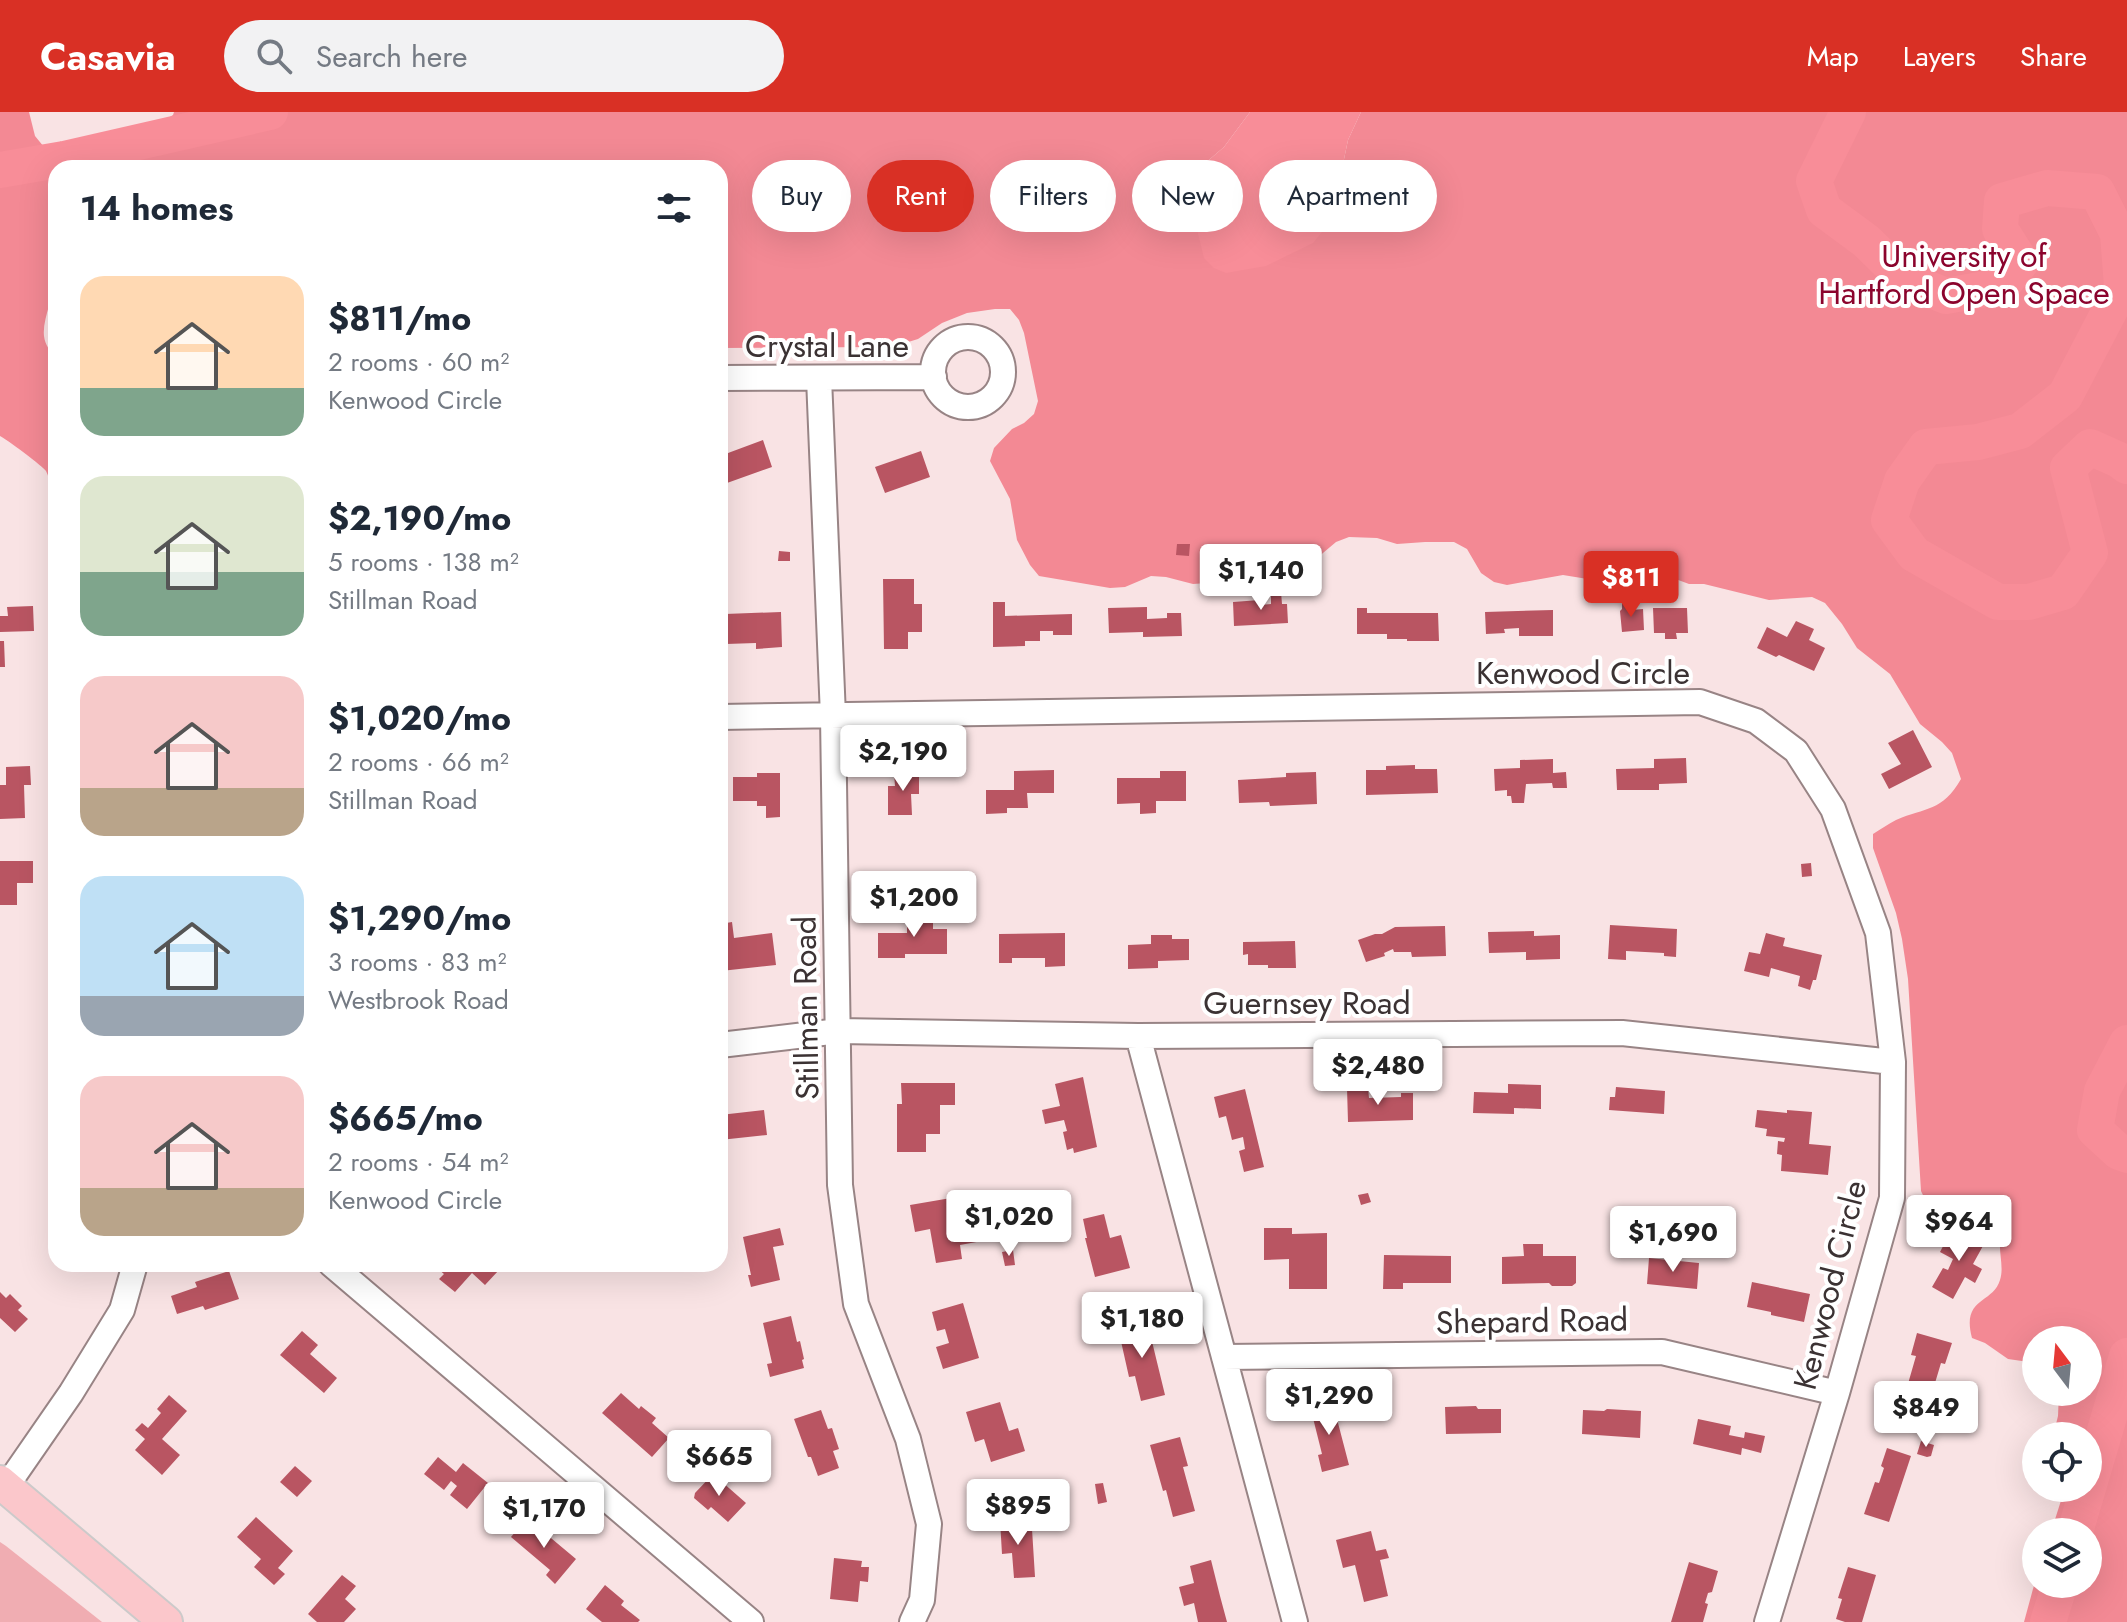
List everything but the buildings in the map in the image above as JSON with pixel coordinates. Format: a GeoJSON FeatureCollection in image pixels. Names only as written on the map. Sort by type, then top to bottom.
{"type":"FeatureCollection","features":[{"type":"Feature","properties":{"kind":"main road"},"geometry":{"type":"LineString","coordinates":[[3,1485],[166,1622]]}},
{"type":"Feature","properties":{"kind":"street","name":"Crystal Lane"},"geometry":{"type":"LineString","coordinates":[[728,378],[934,377]]}},
{"type":"Feature","properties":{"kind":"street","name":"Stillman Road"},"geometry":{"type":"LineString","coordinates":[[819,378],[833,716],[840,1185],[856,1304],[908,1439],[929,1524],[922,1600],[912,1622]]}},
{"type":"Feature","properties":{"kind":"street","name":"Kenwood Circle"},"geometry":{"type":"LineString","coordinates":[[728,717],[1700,702],[1756,721],[1796,751],[1833,809],[1878,933],[1893,1062],[1892,1198],[1767,1622]]}},
{"type":"Feature","properties":{"kind":"street","name":"Guernsey Road"},"geometry":{"type":"LineString","coordinates":[[728,1044],[839,1031],[1138,1036],[1622,1033],[1893,1062]]}},
{"type":"Feature","properties":{"kind":"street"},"geometry":{"type":"LineString","coordinates":[[1138,1036],[1295,1622]]}},
{"type":"Feature","properties":{"kind":"street"},"geometry":{"type":"LineString","coordinates":[[3,1485],[71,1393],[122,1310],[133,1272]]}},
{"type":"Feature","properties":{"kind":"street"},"geometry":{"type":"LineString","coordinates":[[343,1272],[751,1622]]}},
{"type":"Feature","properties":{"kind":"street","name":"Shepard Road"},"geometry":{"type":"LineString","coordinates":[[1224,1357],[1662,1352],[1837,1393]]}},
{"type":"Feature","properties":{"kind":"shaded area"},"geometry":{"type":"Polygon","coordinates":[[[1250,112],[1361,112],[1348,140],[1344,160],[1259,160],[1259,232],[1322,232],[1313,243],[1266,266],[1226,273],[1214,268],[1204,258],[1198,232],[1243,232],[1243,160],[1209,160],[1224,147],[1250,112]]]}},
{"type":"Feature","properties":{"kind":"shaded area"},"geometry":{"type":"Polygon","coordinates":[[[0,1542],[6,1546],[102,1622],[0,1622],[0,1542]]]}},
{"type":"Feature","properties":{"kind":"green space","name":"University of Hartford Open Space"},"geometry":{"type":"Polygon","coordinates":[[[0,112],[29,112],[35,136],[44,147],[58,148],[85,139],[114,136],[167,119],[174,112],[1250,112],[1224,147],[1209,160],[1132,160],[1132,232],[1243,232],[1243,178],[1259,183],[1259,232],[1437,232],[1437,160],[1344,160],[1348,140],[1361,112],[2127,112],[2127,1622],[2024,1622],[2031,1598],[2102,1598],[2102,1518],[2055,1518],[2061,1502],[2102,1502],[2102,1422],[2056,1422],[2058,1406],[2102,1406],[2102,1326],[2022,1326],[2022,1361],[2008,1359],[1972,1338],[1970,1325],[1974,1308],[1996,1288],[2000,1280],[2000,1241],[1979,1226],[1933,1209],[1921,1191],[1908,979],[1896,913],[1873,848],[1873,834],[1896,820],[1940,803],[1961,779],[1952,753],[1920,724],[1890,674],[1857,648],[1825,603],[1812,597],[1769,600],[1648,573],[1606,582],[1563,575],[1507,585],[1494,582],[1481,573],[1467,549],[1454,542],[1397,544],[1377,538],[1349,537],[1336,542],[1304,569],[1291,573],[1248,574],[1193,584],[1151,576],[1125,587],[1110,588],[1039,576],[1017,540],[1010,499],[990,461],[994,448],[1012,429],[1034,414],[1038,401],[1019,320],[1010,309],[967,313],[942,323],[918,339],[877,347],[728,348],[728,160],[48,160],[48,310],[44,336],[48,347],[48,477],[46,471],[0,436],[0,112]]]}},
{"type":"Feature","properties":{"kind":"waterway"},"geometry":{"type":"LineString","coordinates":[[58,160],[270,112]]}},
{"type":"Feature","properties":{"kind":"waterway"},"geometry":{"type":"LineString","coordinates":[[1848,112],[1814,181],[1824,210],[1866,241],[1906,280],[1946,296],[2002,286],[2021,262],[2000,229],[2002,201],[2047,188],[2097,192],[2118,234],[2122,287],[2065,396],[2020,431],[1978,442],[1926,447],[1902,481],[1889,520],[1914,554],[1998,602],[2029,602],[2063,592],[2090,553],[2068,468],[2090,447],[2127,466]]}},
{"type":"Feature","properties":{"kind":"waterway"},"geometry":{"type":"LineString","coordinates":[[0,170],[48,162]]}},
{"type":"Feature","properties":{"kind":"waterway"},"geometry":{"type":"LineString","coordinates":[[2127,1043],[2102,1091],[2095,1130],[2119,1152],[2127,1155]]}},
{"type":"Feature","properties":{"kind":"waterway"},"geometry":{"type":"LineString","coordinates":[[2079,1518],[2127,1356]]}},
{"type":"Feature","properties":{"kind":"waterway"},"geometry":{"type":"LineString","coordinates":[[2048,1622],[2056,1598]]}}]}
